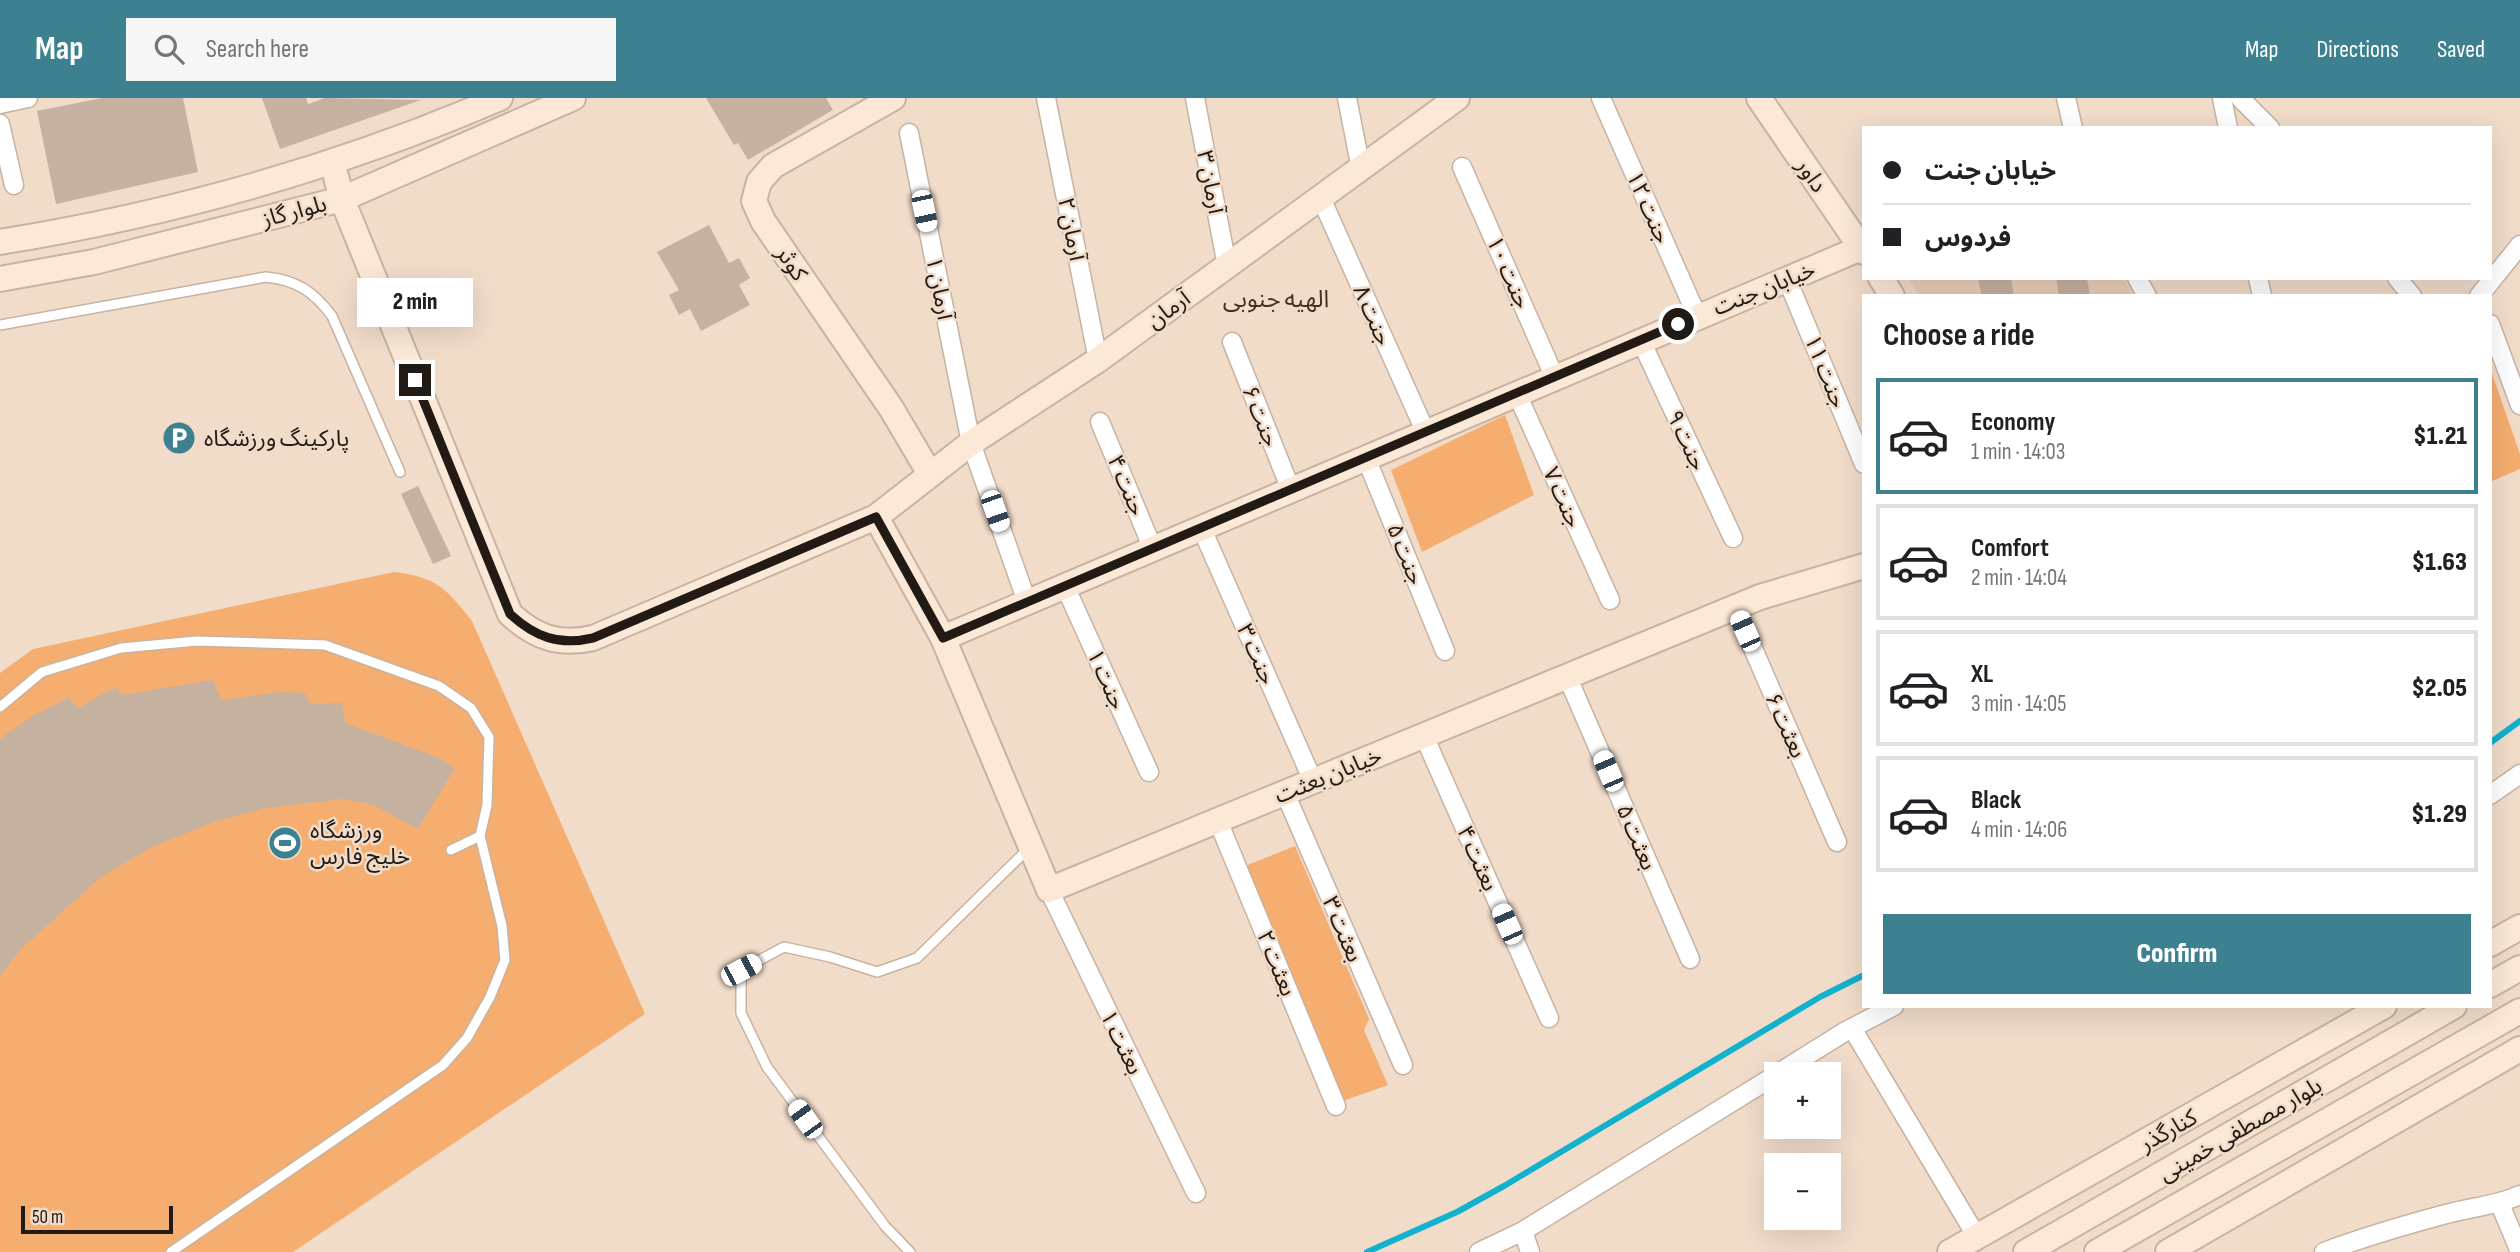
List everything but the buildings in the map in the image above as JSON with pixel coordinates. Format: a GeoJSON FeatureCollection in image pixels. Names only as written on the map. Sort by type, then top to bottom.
{"type":"FeatureCollection","features":[{"type":"Feature","properties":{"kind":"street"},"geometry":{"type":"LineString","coordinates":[[0,104],[28,98]]}},
{"type":"Feature","properties":{"kind":"street","name":"بلوار گاز"},"geometry":{"type":"LineString","coordinates":[[0,242],[166,209],[332,162],[500,98]]}},
{"type":"Feature","properties":{"kind":"street","name":"بلوار گاز"},"geometry":{"type":"LineString","coordinates":[[0,279],[134,252],[342,199],[496,134],[573,98]]}},
{"type":"Feature","properties":{"kind":"street","name":"کوثر"},"geometry":{"type":"LineString","coordinates":[[893,98],[773,166],[759,182],[754,201],[763,220],[891,408],[930,474]]}},
{"type":"Feature","properties":{"kind":"street","name":"آرمان ۲"},"geometry":{"type":"LineString","coordinates":[[1046,98],[1098,360]]}},
{"type":"Feature","properties":{"kind":"street","name":"آرمان ۳"},"geometry":{"type":"LineString","coordinates":[[1195,98],[1227,266]]}},
{"type":"Feature","properties":{"kind":"street"},"geometry":{"type":"LineString","coordinates":[[1347,98],[1361,169]]}},
{"type":"Feature","properties":{"kind":"street","name":"آرمان"},"geometry":{"type":"LineString","coordinates":[[332,162],[342,199],[510,614],[526,628],[550,640],[572,643],[593,638],[876,517],[971,443],[1098,360],[1457,98]]}},
{"type":"Feature","properties":{"kind":"street","name":"جنت ۱۲"},"geometry":{"type":"LineString","coordinates":[[1601,98],[1697,316]]}},
{"type":"Feature","properties":{"kind":"street","name":"داور"},"geometry":{"type":"LineString","coordinates":[[1759,98],[1862,248]]}},
{"type":"Feature","properties":{"kind":"street"},"geometry":{"type":"LineString","coordinates":[[2066,98],[2073,126]]}},
{"type":"Feature","properties":{"kind":"street"},"geometry":{"type":"LineString","coordinates":[[2222,98],[2228,126]]}},
{"type":"Feature","properties":{"kind":"street"},"geometry":{"type":"LineString","coordinates":[[2240,98],[2268,126]]}},
{"type":"Feature","properties":{"kind":"street"},"geometry":{"type":"LineString","coordinates":[[0,124],[14,185]]}},
{"type":"Feature","properties":{"kind":"street","name":"آرمان ۱"},"geometry":{"type":"LineString","coordinates":[[909,133],[971,443],[1027,602]]}},
{"type":"Feature","properties":{"kind":"street","name":"جنت ۱۰"},"geometry":{"type":"LineString","coordinates":[[1462,167],[1555,378]]}},
{"type":"Feature","properties":{"kind":"street","name":"جنت ۸"},"geometry":{"type":"LineString","coordinates":[[1321,198],[1426,433]]}},
{"type":"Feature","properties":{"kind":"street"},"geometry":{"type":"LineString","coordinates":[[2481,294],[2520,245]]}},
{"type":"Feature","properties":{"kind":"street","name":"خیابان جنت"},"geometry":{"type":"LineString","coordinates":[[943,638],[1697,316],[1862,249]]}},
{"type":"Feature","properties":{"kind":"street","name":"جنت ۱۱"},"geometry":{"type":"LineString","coordinates":[[1787,279],[1862,459]]}},
{"type":"Feature","properties":{"kind":"street"},"geometry":{"type":"LineString","coordinates":[[2399,280],[2410,294]]}},
{"type":"Feature","properties":{"kind":"street"},"geometry":{"type":"LineString","coordinates":[[2492,329],[2520,405]]}},
{"type":"Feature","properties":{"kind":"street","name":"جنت ۹"},"geometry":{"type":"LineString","coordinates":[[1641,341],[1733,538]]}},
{"type":"Feature","properties":{"kind":"street","name":"جنت ۶"},"geometry":{"type":"LineString","coordinates":[[1232,342],[1291,490]]}},
{"type":"Feature","properties":{"kind":"street","name":"جنت ۷"},"geometry":{"type":"LineString","coordinates":[[1517,394],[1610,600]]}},
{"type":"Feature","properties":{"kind":"street","name":"جنت ۴"},"geometry":{"type":"LineString","coordinates":[[1100,422],[1153,549]]}},
{"type":"Feature","properties":{"kind":"street","name":"جنت ۵"},"geometry":{"type":"LineString","coordinates":[[1366,458],[1445,651]]}},
{"type":"Feature","properties":{"kind":"street"},"geometry":{"type":"LineString","coordinates":[[876,517],[943,638],[1049,890]]}},
{"type":"Feature","properties":{"kind":"street","name":"جنت ۳"},"geometry":{"type":"LineString","coordinates":[[1201,527],[1313,781]]}},
{"type":"Feature","properties":{"kind":"street","name":"خیابان بعثت"},"geometry":{"type":"LineString","coordinates":[[1049,890],[1735,607],[1862,567]]}},
{"type":"Feature","properties":{"kind":"street","name":"جنت ۱"},"geometry":{"type":"LineString","coordinates":[[1065,586],[1149,772]]}},
{"type":"Feature","properties":{"kind":"street","name":"بعثت ۶"},"geometry":{"type":"LineString","coordinates":[[1735,607],[1837,842]]}},
{"type":"Feature","properties":{"kind":"street","name":"بعثت ۵"},"geometry":{"type":"LineString","coordinates":[[1567,677],[1690,959]]}},
{"type":"Feature","properties":{"kind":"street","name":"بعثت ۴"},"geometry":{"type":"LineString","coordinates":[[1424,736],[1549,1018]]}},
{"type":"Feature","properties":{"kind":"street"},"geometry":{"type":"LineString","coordinates":[[2492,793],[2520,774]]}},
{"type":"Feature","properties":{"kind":"street","name":"بعثت ۳"},"geometry":{"type":"LineString","coordinates":[[1285,793],[1403,1065]]}},
{"type":"Feature","properties":{"kind":"street","name":"بعثت ۲"},"geometry":{"type":"LineString","coordinates":[[1218,821],[1336,1106]]}},
{"type":"Feature","properties":{"kind":"street","name":"بعثت ۱"},"geometry":{"type":"LineString","coordinates":[[1049,890],[1196,1193]]}},
{"type":"Feature","properties":{"kind":"street"},"geometry":{"type":"LineString","coordinates":[[2492,943],[2520,927]]}},
{"type":"Feature","properties":{"kind":"street"},"geometry":{"type":"LineString","coordinates":[[2492,984],[2520,968]]}},
{"type":"Feature","properties":{"kind":"street"},"geometry":{"type":"LineString","coordinates":[[1798,1062],[1890,1008]]}},
{"type":"Feature","properties":{"kind":"street","name":"کنارگذر"},"geometry":{"type":"LineString","coordinates":[[1950,1252],[2379,1008]]}},
{"type":"Feature","properties":{"kind":"street","name":"بلوار مصطفی خمینی"},"geometry":{"type":"LineString","coordinates":[[2026,1252],[2451,1008]]}},
{"type":"Feature","properties":{"kind":"street","name":"بلوار مصطفی خمینی"},"geometry":{"type":"LineString","coordinates":[[2097,1252],[2520,1011]]}},
{"type":"Feature","properties":{"kind":"street"},"geometry":{"type":"LineString","coordinates":[[1852,1028],[1977,1237]]}},
{"type":"Feature","properties":{"kind":"street"},"geometry":{"type":"LineString","coordinates":[[2168,1252],[2520,1049]]}},
{"type":"Feature","properties":{"kind":"street"},"geometry":{"type":"LineString","coordinates":[[1479,1252],[1522,1231],[1764,1083]]}},
{"type":"Feature","properties":{"kind":"street"},"geometry":{"type":"LineString","coordinates":[[2325,1252],[2363,1237],[2449,1213],[2500,1204],[2520,1195]]}},
{"type":"Feature","properties":{"kind":"street"},"geometry":{"type":"LineString","coordinates":[[2500,1204],[2520,1252]]}},
{"type":"Feature","properties":{"kind":"street"},"geometry":{"type":"LineString","coordinates":[[1522,1231],[1530,1252]]}},
{"type":"Feature","properties":{"kind":"lane"},"geometry":{"type":"LineString","coordinates":[[0,325],[266,277],[285,279],[301,285],[319,299],[332,316],[400,472]]}},
{"type":"Feature","properties":{"kind":"lane"},"geometry":{"type":"LineString","coordinates":[[1,705],[43,672],[121,648],[197,641],[279,641],[325,645],[439,686],[471,708],[489,737],[487,805],[480,836],[502,926],[505,960],[467,1038],[443,1065],[171,1252]]}},
{"type":"Feature","properties":{"kind":"lane"},"geometry":{"type":"LineString","coordinates":[[451,850],[480,836]]}},
{"type":"Feature","properties":{"kind":"lane"},"geometry":{"type":"LineString","coordinates":[[910,1252],[886,1226],[766,1067],[741,1013],[741,970],[784,947],[830,957],[877,972],[917,958],[1030,847]]}},
{"type":"Feature","properties":{"kind":"shaded area"},"geometry":{"type":"Polygon","coordinates":[[[1909,280],[2125,280],[2133,294],[1918,294],[1909,280]]]}},
{"type":"Feature","properties":{"kind":"shaded area"},"geometry":{"type":"Polygon","coordinates":[[[2492,374],[2520,454],[2520,469],[2492,481],[2492,374]]]}},
{"type":"Feature","properties":{"kind":"shaded area"},"geometry":{"type":"Polygon","coordinates":[[[1505,415],[1534,495],[1422,552],[1391,470],[1505,415]]]}},
{"type":"Feature","properties":{"kind":"shaded area","name":"ورزشگاه خلیج فارس"},"geometry":{"type":"Polygon","coordinates":[[[394,572],[420,577],[439,586],[472,621],[645,1014],[293,1252],[0,1252],[0,673],[33,649],[394,572]]]}},
{"type":"Feature","properties":{"kind":"shaded area"},"geometry":{"type":"Polygon","coordinates":[[[1295,846],[1369,1019],[1364,1030],[1388,1085],[1343,1101],[1245,866],[1295,846]]]}},
{"type":"Feature","properties":{"kind":"waterway"},"geometry":{"type":"LineString","coordinates":[[2492,742],[2520,721]]}},
{"type":"Feature","properties":{"kind":"waterway"},"geometry":{"type":"LineString","coordinates":[[1367,1252],[1457,1212],[1504,1186],[1820,997],[1862,976]]}},
{"type":"Feature","properties":{"kind":"place","name":"پارکینگ ورزشگاه"},"geometry":{"type":"Point","coordinates":[179,438]}},
{"type":"Feature","properties":{"kind":"place","name":"ورزشگاه خلیج فارس"},"geometry":{"type":"Point","coordinates":[285,843]}},
{"type":"Feature","properties":{"kind":"district","name":"الهیه جنوبی"},"geometry":{"type":"Point","coordinates":[1276,299]}},
{"type":"Feature","properties":{"kind":"route"},"geometry":{"type":"LineString","coordinates":[[415,380],[510,614],[526,628],[550,640],[572,643],[593,638],[876,517],[943,638],[1678,324]]}}]}
